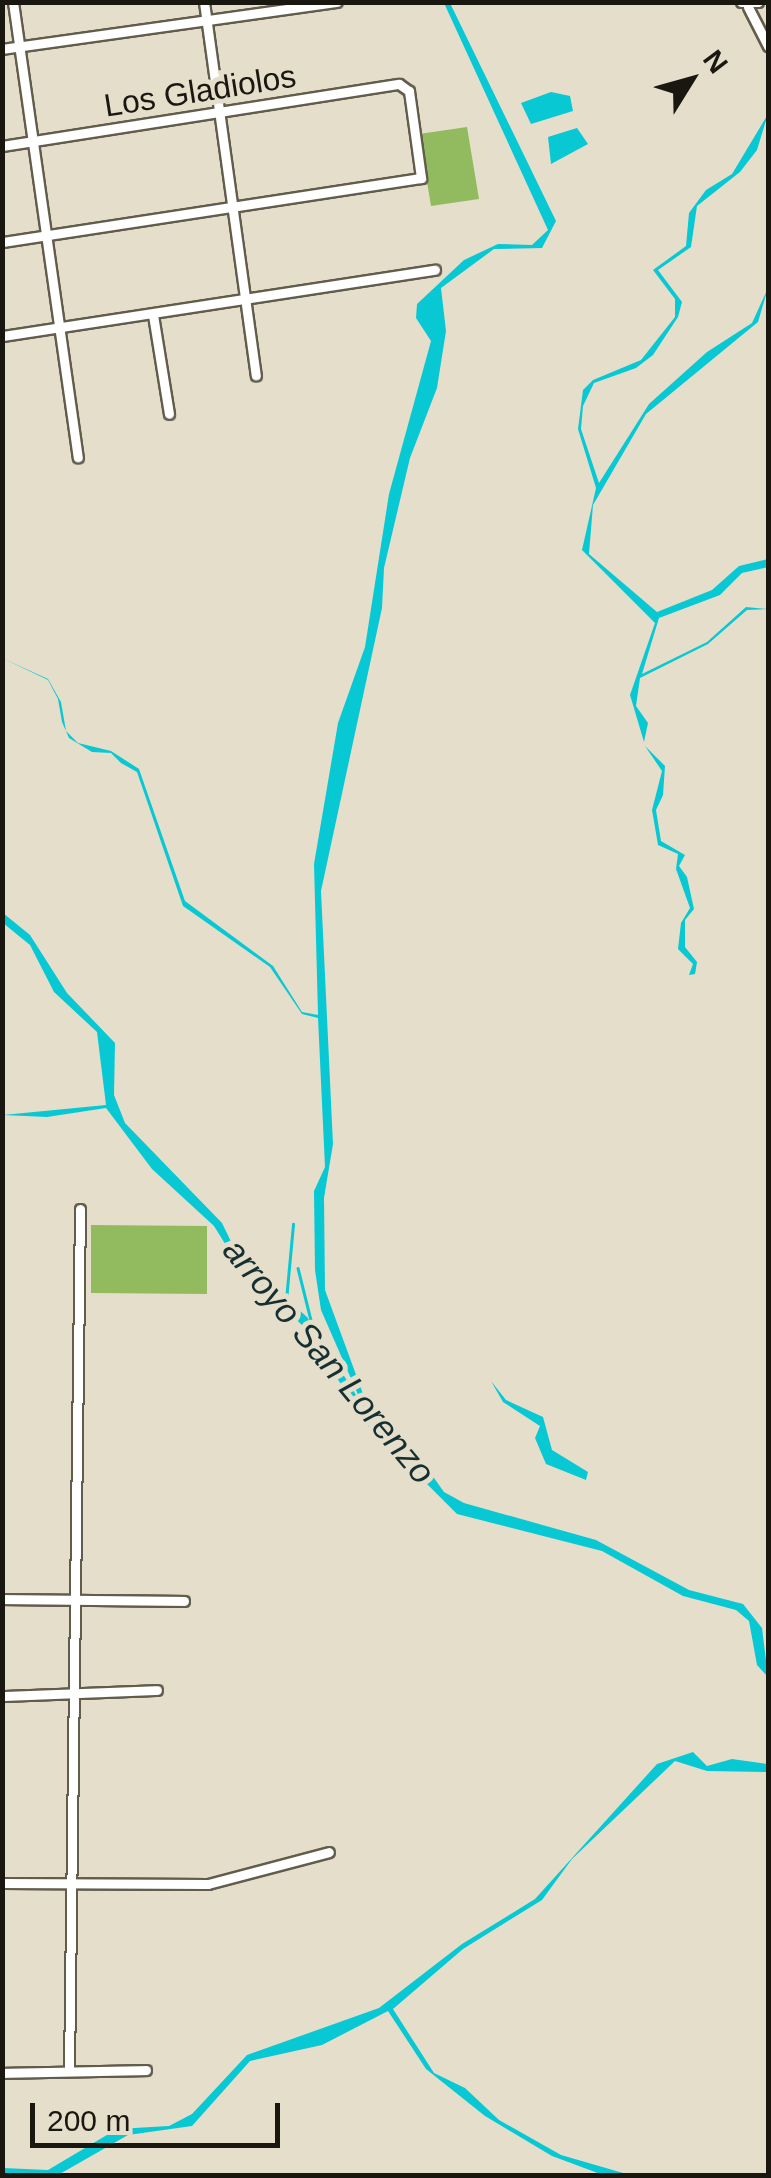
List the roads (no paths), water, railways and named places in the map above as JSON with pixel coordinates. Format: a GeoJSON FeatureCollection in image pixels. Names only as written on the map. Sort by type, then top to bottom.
{"type":"FeatureCollection","features":[{"type":"Feature","properties":{"kind":"street"},"geometry":{"type":"LineString","coordinates":[[13,2],[78,457]]}},
{"type":"Feature","properties":{"kind":"street"},"geometry":{"type":"LineString","coordinates":[[204,2],[256,375]]}},
{"type":"Feature","properties":{"kind":"street"},"geometry":{"type":"LineString","coordinates":[[2,49],[337,2]]}},
{"type":"Feature","properties":{"kind":"street"},"geometry":{"type":"LineString","coordinates":[[749,4],[768,46]]}},
{"type":"Feature","properties":{"kind":"street","name":"Los Gladiolos"},"geometry":{"type":"LineString","coordinates":[[2,146],[406,86],[421,178],[232,206]]}},
{"type":"Feature","properties":{"kind":"street"},"geometry":{"type":"LineString","coordinates":[[2,242],[232,206]]}},
{"type":"Feature","properties":{"kind":"street"},"geometry":{"type":"LineString","coordinates":[[2,336],[436,270]]}},
{"type":"Feature","properties":{"kind":"street"},"geometry":{"type":"LineString","coordinates":[[153,315],[169,414]]}},
{"type":"Feature","properties":{"kind":"street"},"geometry":{"type":"LineString","coordinates":[[69,2071],[80,1208]]}},
{"type":"Feature","properties":{"kind":"street"},"geometry":{"type":"LineString","coordinates":[[2,1599],[184,1601]]}},
{"type":"Feature","properties":{"kind":"street"},"geometry":{"type":"LineString","coordinates":[[2,1696],[156,1690]]}},
{"type":"Feature","properties":{"kind":"street"},"geometry":{"type":"LineString","coordinates":[[2,1883],[72,1878],[208,1884],[329,1852]]}},
{"type":"Feature","properties":{"kind":"street"},"geometry":{"type":"LineString","coordinates":[[2,2073],[146,2070]]}},
{"type":"Feature","properties":{"kind":"water","name":"arroyo San Lorenzo"},"geometry":{"type":"Polygon","coordinates":[[[444,3],[450,3],[556,221],[542,248],[494,249],[441,288],[446,331],[437,388],[410,458],[384,568],[382,608],[321,891],[333,1144],[324,1198],[325,1290],[366,1402],[404,1441],[398,1448],[368,1426],[304,1327],[237,1263],[214,1226],[152,1169],[106,1108],[47,1117],[3,1115],[106,1105],[97,1032],[54,992],[30,945],[3,923],[3,913],[30,935],[67,993],[115,1043],[114,1095],[125,1123],[222,1223],[238,1256],[307,1317],[363,1406],[321,1310],[315,1270],[314,1191],[325,1167],[318,1018],[302,1014],[270,967],[183,906],[137,772],[111,753],[92,752],[69,738],[62,722],[58,699],[48,680],[2,658],[48,679],[61,702],[66,731],[78,743],[111,751],[139,769],[185,901],[273,966],[302,1012],[318,1015],[314,864],[338,723],[365,647],[389,494],[431,341],[416,318],[417,304],[464,260],[498,244],[532,245],[548,230],[444,3]]]}},
{"type":"Feature","properties":{"kind":"water"},"geometry":{"type":"Polygon","coordinates":[[[551,92],[570,96],[573,111],[531,124],[521,103],[551,92]]]}},
{"type":"Feature","properties":{"kind":"water"},"geometry":{"type":"Polygon","coordinates":[[[768,114],[757,150],[740,172],[697,206],[691,247],[658,270],[682,302],[678,317],[653,355],[636,368],[594,383],[583,406],[581,429],[599,483],[649,404],[707,352],[752,323],[768,288],[758,322],[646,414],[593,505],[589,554],[657,612],[712,590],[739,566],[768,559],[768,567],[742,573],[720,595],[659,618],[642,674],[707,642],[746,607],[768,609],[747,610],[708,644],[640,678],[636,706],[648,723],[644,742],[630,695],[655,623],[582,550],[596,488],[578,429],[583,390],[593,380],[641,360],[675,317],[675,299],[653,270],[686,246],[689,213],[706,190],[732,174],[768,114]]]}},
{"type":"Feature","properties":{"kind":"water"},"geometry":{"type":"Polygon","coordinates":[[[577,128],[588,144],[551,164],[548,137],[577,128]]]}},
{"type":"Feature","properties":{"kind":"water"},"geometry":{"type":"Polygon","coordinates":[[[645,746],[665,766],[663,795],[656,810],[661,841],[685,855],[679,866],[687,877],[694,909],[685,920],[685,947],[697,962],[695,974],[689,975],[693,964],[678,949],[681,923],[690,908],[676,869],[678,854],[658,845],[652,810],[662,771],[645,746]]]}},
{"type":"Feature","properties":{"kind":"water"},"geometry":{"type":"Polygon","coordinates":[[[491,1381],[506,1400],[543,1417],[552,1450],[588,1472],[586,1480],[546,1464],[535,1438],[540,1426],[503,1402],[491,1381]]]}},
{"type":"Feature","properties":{"kind":"water"},"geometry":{"type":"Polygon","coordinates":[[[412,1447],[444,1492],[464,1503],[596,1540],[689,1590],[743,1604],[762,1628],[768,1677],[757,1665],[749,1621],[736,1610],[683,1596],[602,1551],[457,1514],[419,1476],[406,1454],[412,1447]]]}},
{"type":"Feature","properties":{"kind":"water"},"geometry":{"type":"Polygon","coordinates":[[[693,1752],[707,1766],[732,1759],[768,1764],[768,1772],[707,1771],[675,1761],[572,1859],[542,1900],[463,1949],[393,2009],[434,2073],[465,2088],[499,2120],[561,2155],[630,2175],[603,2175],[552,2156],[485,2116],[426,2069],[388,2011],[322,2045],[250,2061],[192,2126],[128,2135],[58,2175],[3,2175],[3,2168],[48,2170],[117,2129],[169,2126],[192,2114],[247,2055],[379,2008],[462,1944],[535,1899],[657,1764],[693,1752]]]}},
{"type":"Feature","properties":{"kind":"waterway","name":"arroyo San Lorenzo"},"geometry":{"type":"LineString","coordinates":[[286,1300],[293,1224]]}},
{"type":"Feature","properties":{"kind":"waterway","name":"arroyo San Lorenzo"},"geometry":{"type":"LineString","coordinates":[[298,1268],[312,1324]]}}]}
